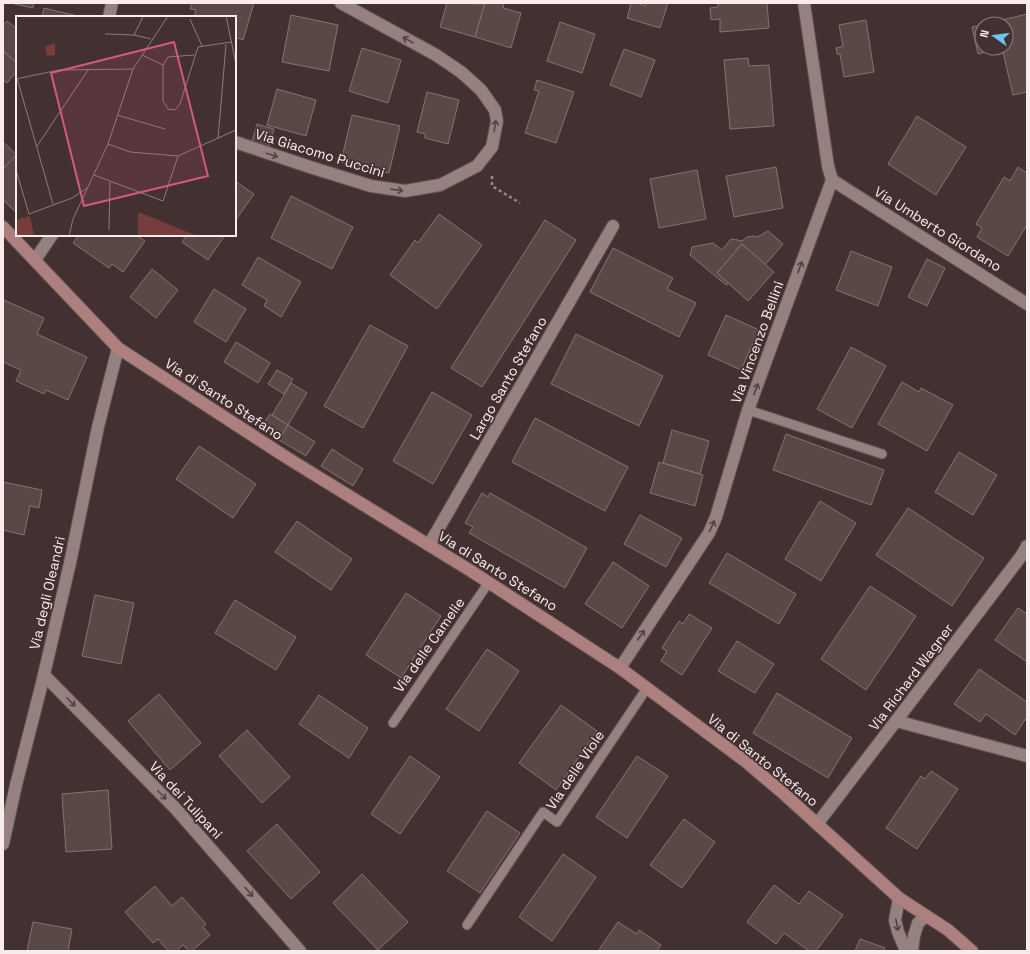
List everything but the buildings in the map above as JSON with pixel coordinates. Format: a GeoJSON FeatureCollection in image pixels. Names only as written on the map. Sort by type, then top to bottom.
{"type":"FeatureCollection","features":[{"type":"Feature","properties":{"kind":"street"},"geometry":{"type":"LineString","coordinates":[[109,16],[112,3]]}},
{"type":"Feature","properties":{"kind":"street","name":"Via Giacomo Puccini"},"geometry":{"type":"LineString","coordinates":[[236,142],[371,186],[405,191],[440,184],[477,166],[492,147],[497,121],[496,110],[481,90],[461,72],[436,55],[341,3]]}},
{"type":"Feature","properties":{"kind":"street"},"geometry":{"type":"LineString","coordinates":[[804,3],[828,166],[832,180]]}},
{"type":"Feature","properties":{"kind":"street","name":"Via Umberto Giordano"},"geometry":{"type":"LineString","coordinates":[[832,180],[1027,304]]}},
{"type":"Feature","properties":{"kind":"street","name":"Via Vincenzo Bellini"},"geometry":{"type":"LineString","coordinates":[[620,668],[709,533],[716,517],[748,410],[832,180]]}},
{"type":"Feature","properties":{"kind":"street","name":"Largo Santo Stefano"},"geometry":{"type":"LineString","coordinates":[[429,545],[613,226]]}},
{"type":"Feature","properties":{"kind":"street","name":"Via di Santo Stefano"},"geometry":{"type":"LineString","coordinates":[[3,227],[118,348],[289,459],[489,582],[620,668],[746,762],[784,794],[898,898],[948,930],[972,951]]}},
{"type":"Feature","properties":{"kind":"street"},"geometry":{"type":"LineString","coordinates":[[34,260],[51,236]]}},
{"type":"Feature","properties":{"kind":"street","name":"Via degli Oleandri"},"geometry":{"type":"LineString","coordinates":[[3,844],[70,563],[98,427],[118,348]]}},
{"type":"Feature","properties":{"kind":"street","name":"Via Richard Wagner"},"geometry":{"type":"LineString","coordinates":[[817,824],[1022,555],[1027,546]]}},
{"type":"Feature","properties":{"kind":"street","name":"Via dei Tulipani"},"geometry":{"type":"LineString","coordinates":[[44,675],[175,808],[300,951]]}},
{"type":"Feature","properties":{"kind":"street"},"geometry":{"type":"LineString","coordinates":[[896,721],[1027,756]]}},
{"type":"Feature","properties":{"kind":"street"},"geometry":{"type":"LineString","coordinates":[[898,898],[895,920],[906,951]]}},
{"type":"Feature","properties":{"kind":"street"},"geometry":{"type":"LineString","coordinates":[[912,951],[918,923],[926,916]]}},
{"type":"Feature","properties":{"kind":"lane"},"geometry":{"type":"LineString","coordinates":[[748,410],[882,454]]}},
{"type":"Feature","properties":{"kind":"lane","name":"Via delle Camelie"},"geometry":{"type":"LineString","coordinates":[[393,723],[489,582]]}},
{"type":"Feature","properties":{"kind":"lane","name":"Via delle Viole"},"geometry":{"type":"LineString","coordinates":[[467,925],[543,812],[557,822],[647,688]]}},
{"type":"Feature","properties":{"kind":"path"},"geometry":{"type":"LineString","coordinates":[[492,186],[520,204]]}}]}
